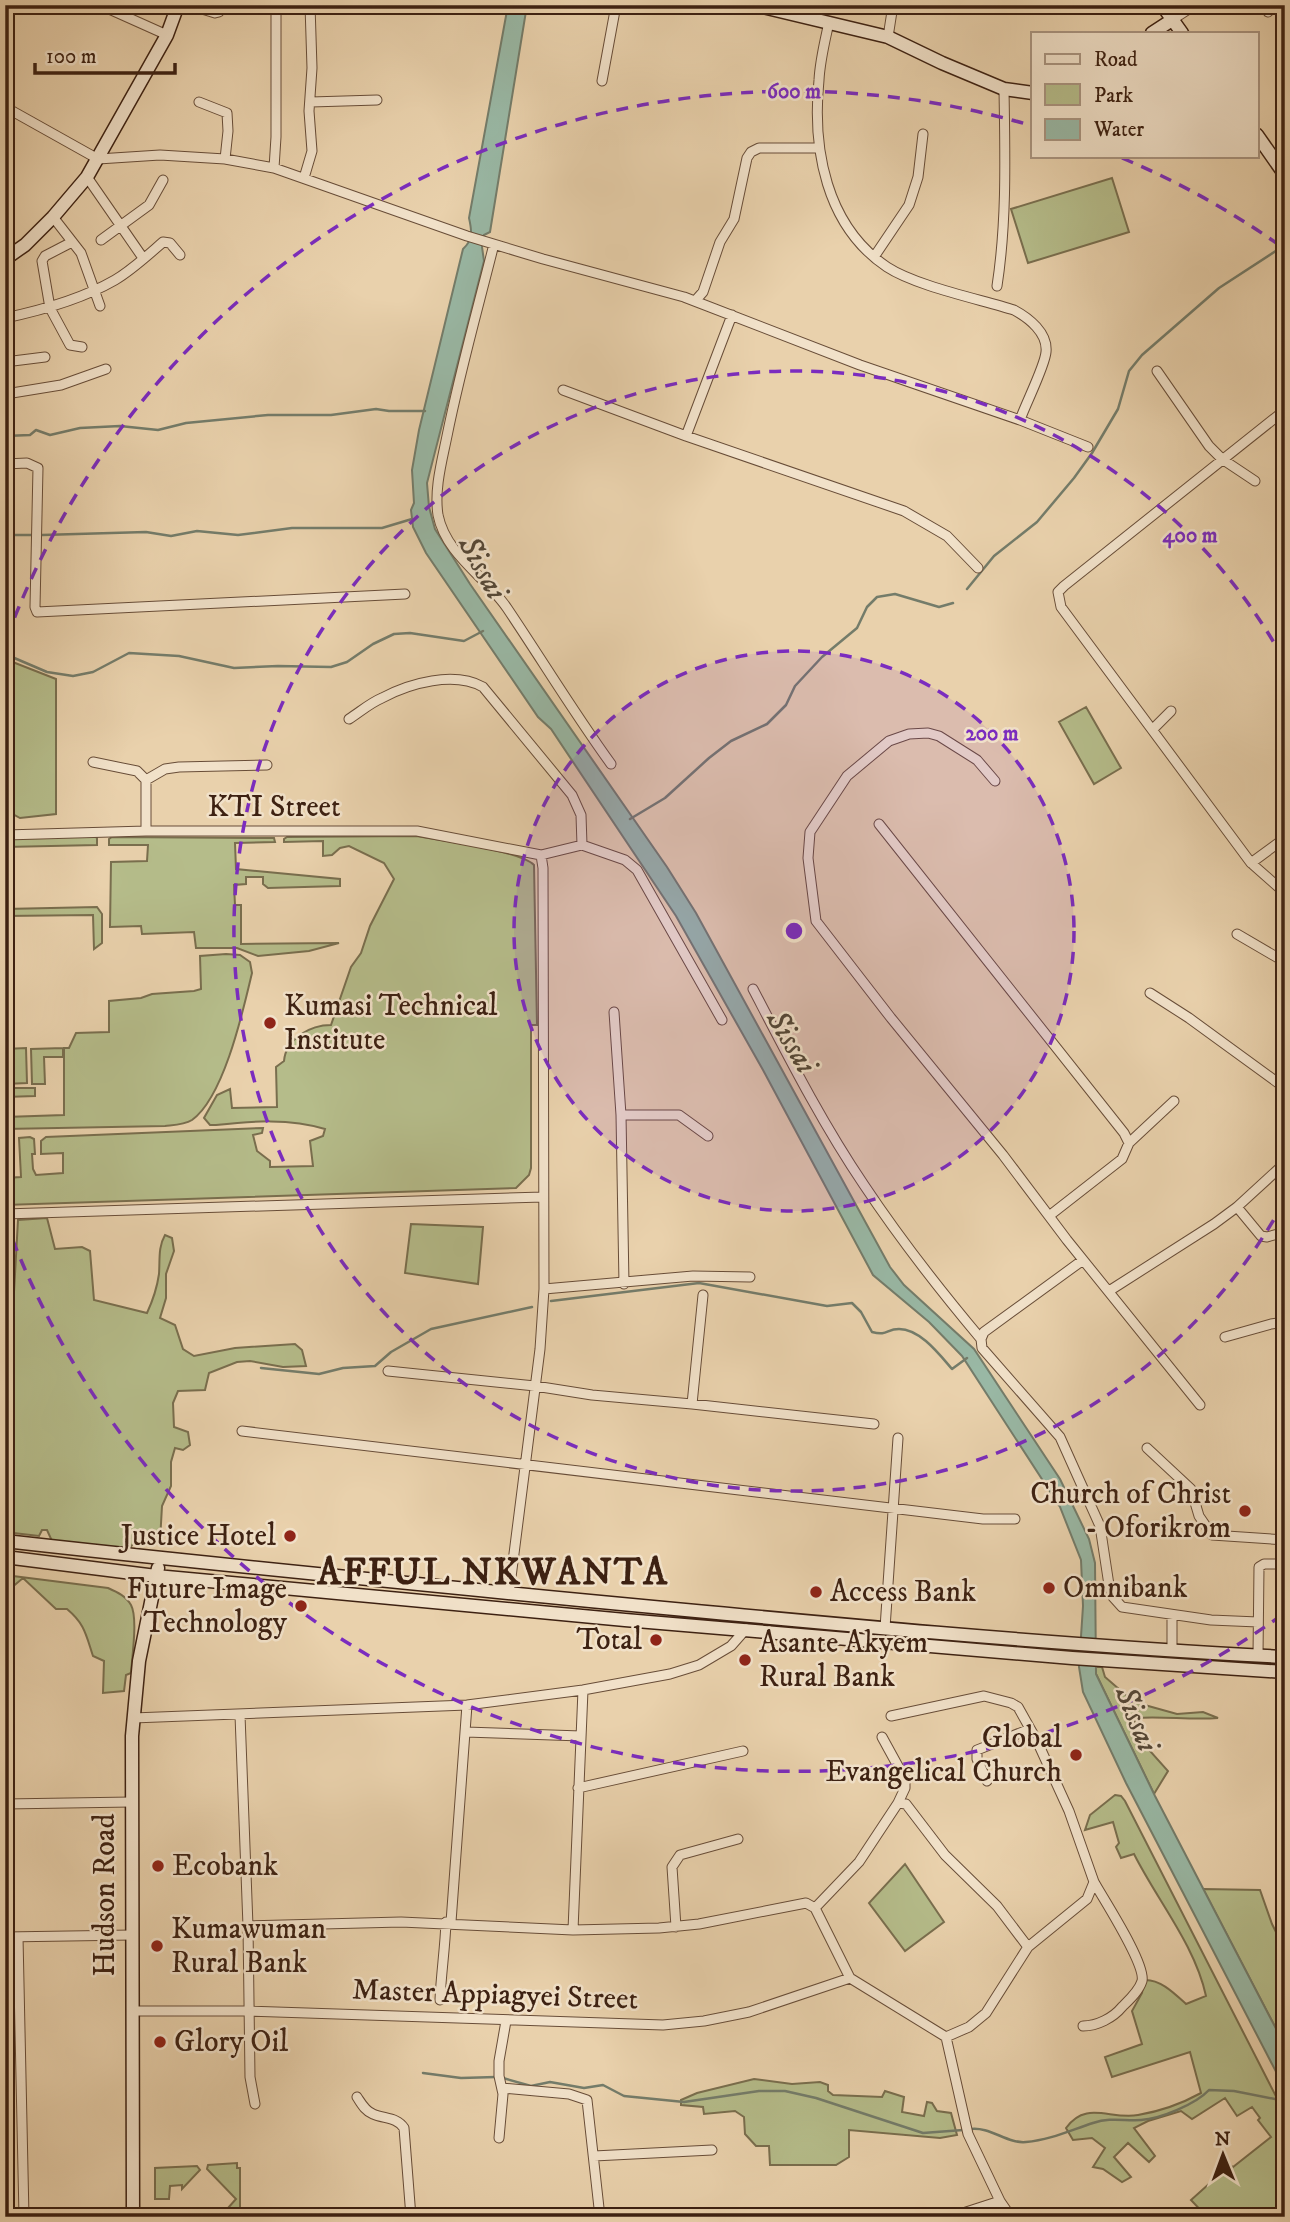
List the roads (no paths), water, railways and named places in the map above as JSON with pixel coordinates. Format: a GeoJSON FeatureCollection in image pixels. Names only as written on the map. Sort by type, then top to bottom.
{"type":"FeatureCollection","features":[{"type":"Feature","properties":{"kind":"main road"},"geometry":{"type":"LineString","coordinates":[[5,259],[25,245],[53,217],[86,177],[167,35],[178,5]]}},
{"type":"Feature","properties":{"kind":"main road"},"geometry":{"type":"LineString","coordinates":[[754,5],[888,37],[942,64],[1004,89],[1031,93]]}},
{"type":"Feature","properties":{"kind":"main road"},"geometry":{"type":"LineString","coordinates":[[1162,5],[1181,32]]}},
{"type":"Feature","properties":{"kind":"main road"},"geometry":{"type":"LineString","coordinates":[[1154,32],[1172,20]]}},
{"type":"Feature","properties":{"kind":"main road"},"geometry":{"type":"LineString","coordinates":[[1258,136],[1285,175]]}},
{"type":"Feature","properties":{"kind":"main road"},"geometry":{"type":"LineString","coordinates":[[5,1541],[160,1559],[886,1628],[1285,1657]]}},
{"type":"Feature","properties":{"kind":"main road"},"geometry":{"type":"LineString","coordinates":[[5,1557],[156,1576],[1072,1658],[1284,1673]]}},
{"type":"Feature","properties":{"kind":"main road","name":"Hudson Road"},"geometry":{"type":"LineString","coordinates":[[133,2217],[133,1718],[139,1661],[160,1559]]}},
{"type":"Feature","properties":{"kind":"street"},"geometry":{"type":"LineString","coordinates":[[100,5],[167,35]]}},
{"type":"Feature","properties":{"kind":"street"},"geometry":{"type":"LineString","coordinates":[[190,5],[215,13],[219,12],[222,5]]}},
{"type":"Feature","properties":{"kind":"street"},"geometry":{"type":"LineString","coordinates":[[274,168],[276,5]]}},
{"type":"Feature","properties":{"kind":"street"},"geometry":{"type":"LineString","coordinates":[[304,178],[312,151],[309,111],[310,5]]}},
{"type":"Feature","properties":{"kind":"street"},"geometry":{"type":"LineString","coordinates":[[601,81],[616,5]]}},
{"type":"Feature","properties":{"kind":"street"},"geometry":{"type":"LineString","coordinates":[[888,37],[893,5]]}},
{"type":"Feature","properties":{"kind":"street"},"geometry":{"type":"LineString","coordinates":[[1172,20],[1195,5]]}},
{"type":"Feature","properties":{"kind":"street"},"geometry":{"type":"LineString","coordinates":[[829,22],[819,79],[819,148],[837,212],[856,240],[889,268],[920,282],[1014,310],[1027,317],[1040,331],[1046,352],[1020,420]]}},
{"type":"Feature","properties":{"kind":"street"},"geometry":{"type":"LineString","coordinates":[[997,286],[1005,151],[1004,89]]}},
{"type":"Feature","properties":{"kind":"street"},"geometry":{"type":"LineString","coordinates":[[311,102],[377,100]]}},
{"type":"Feature","properties":{"kind":"street"},"geometry":{"type":"LineString","coordinates":[[199,102],[227,113],[225,159]]}},
{"type":"Feature","properties":{"kind":"street"},"geometry":{"type":"LineString","coordinates":[[5,107],[98,159],[160,155],[225,159],[274,168],[467,236],[695,301],[860,365],[1020,420],[1088,447]]}},
{"type":"Feature","properties":{"kind":"street"},"geometry":{"type":"LineString","coordinates":[[874,257],[909,205],[918,177],[923,134]]}},
{"type":"Feature","properties":{"kind":"street"},"geometry":{"type":"LineString","coordinates":[[695,301],[707,284],[720,242],[734,219],[747,158],[751,152],[759,148],[819,148]]}},
{"type":"Feature","properties":{"kind":"street"},"geometry":{"type":"LineString","coordinates":[[86,177],[143,258]]}},
{"type":"Feature","properties":{"kind":"street"},"geometry":{"type":"LineString","coordinates":[[101,240],[149,205],[163,180]]}},
{"type":"Feature","properties":{"kind":"street"},"geometry":{"type":"LineString","coordinates":[[53,217],[81,253],[100,306]]}},
{"type":"Feature","properties":{"kind":"street"},"geometry":{"type":"LineString","coordinates":[[72,242],[43,258],[50,308],[70,345],[82,347]]}},
{"type":"Feature","properties":{"kind":"street"},"geometry":{"type":"LineString","coordinates":[[106,369],[61,384],[12,393],[7,388],[6,318],[50,308],[95,290],[116,279],[163,242],[167,242],[180,255]]}},
{"type":"Feature","properties":{"kind":"street"},"geometry":{"type":"LineString","coordinates":[[492,243],[452,410],[436,495],[439,518],[447,537],[464,562],[506,606],[527,642],[611,764]]}},
{"type":"Feature","properties":{"kind":"street"},"geometry":{"type":"LineString","coordinates":[[686,436],[732,315]]}},
{"type":"Feature","properties":{"kind":"street"},"geometry":{"type":"LineString","coordinates":[[7,364],[45,357]]}},
{"type":"Feature","properties":{"kind":"street"},"geometry":{"type":"LineString","coordinates":[[1157,371],[1209,446],[1222,459],[1255,481]]}},
{"type":"Feature","properties":{"kind":"street"},"geometry":{"type":"LineString","coordinates":[[563,390],[686,436],[904,511],[947,536],[978,569]]}},
{"type":"Feature","properties":{"kind":"street"},"geometry":{"type":"LineString","coordinates":[[1285,410],[1058,592],[1061,607],[1251,863],[1285,893]]}},
{"type":"Feature","properties":{"kind":"street"},"geometry":{"type":"LineString","coordinates":[[5,464],[27,463],[38,468],[37,612],[405,594]]}},
{"type":"Feature","properties":{"kind":"street"},"geometry":{"type":"LineString","coordinates":[[349,719],[382,697],[422,683],[471,680],[483,687],[572,795],[581,815],[582,845]]}},
{"type":"Feature","properties":{"kind":"street"},"geometry":{"type":"LineString","coordinates":[[1153,729],[1171,711]]}},
{"type":"Feature","properties":{"kind":"street"},"geometry":{"type":"LineString","coordinates":[[995,781],[977,760],[939,736],[928,733],[909,734],[889,741],[847,776],[813,825],[808,841],[809,869],[818,925],[1200,1405]]}},
{"type":"Feature","properties":{"kind":"street"},"geometry":{"type":"LineString","coordinates":[[93,762],[137,771],[146,780],[146,831]]}},
{"type":"Feature","properties":{"kind":"street"},"geometry":{"type":"LineString","coordinates":[[146,780],[165,769],[178,767],[267,765]]}},
{"type":"Feature","properties":{"kind":"street"},"geometry":{"type":"LineString","coordinates":[[879,824],[1048,1035],[1129,1143]]}},
{"type":"Feature","properties":{"kind":"street","name":"KTI Street"},"geometry":{"type":"LineString","coordinates":[[5,835],[146,831],[417,831],[541,855]]}},
{"type":"Feature","properties":{"kind":"street"},"geometry":{"type":"LineString","coordinates":[[1251,863],[1285,838]]}},
{"type":"Feature","properties":{"kind":"street"},"geometry":{"type":"LineString","coordinates":[[509,1593],[535,1386],[544,1289],[541,855],[582,845],[625,860],[637,870],[722,1020]]}},
{"type":"Feature","properties":{"kind":"street"},"geometry":{"type":"LineString","coordinates":[[1237,934],[1285,962]]}},
{"type":"Feature","properties":{"kind":"street"},"geometry":{"type":"LineString","coordinates":[[754,989],[798,1075],[863,1184],[927,1275],[981,1339]]}},
{"type":"Feature","properties":{"kind":"street"},"geometry":{"type":"LineString","coordinates":[[1150,993],[1285,1088]]}},
{"type":"Feature","properties":{"kind":"street"},"geometry":{"type":"LineString","coordinates":[[614,1012],[621,1115],[624,1284]]}},
{"type":"Feature","properties":{"kind":"street"},"geometry":{"type":"LineString","coordinates":[[1049,1216],[1122,1158],[1129,1143],[1174,1101]]}},
{"type":"Feature","properties":{"kind":"street"},"geometry":{"type":"LineString","coordinates":[[621,1115],[680,1115],[708,1136]]}},
{"type":"Feature","properties":{"kind":"street"},"geometry":{"type":"LineString","coordinates":[[1109,1291],[1214,1224],[1285,1163]]}},
{"type":"Feature","properties":{"kind":"street"},"geometry":{"type":"LineString","coordinates":[[5,1214],[543,1198]]}},
{"type":"Feature","properties":{"kind":"street"},"geometry":{"type":"LineString","coordinates":[[1237,1207],[1261,1236],[1285,1232]]}},
{"type":"Feature","properties":{"kind":"street"},"geometry":{"type":"LineString","coordinates":[[1083,1260],[984,1332],[981,1339],[982,1348],[1060,1437],[1100,1526],[1109,1585],[1113,1597],[1122,1607],[1172,1615],[1258,1622]]}},
{"type":"Feature","properties":{"kind":"street"},"geometry":{"type":"LineString","coordinates":[[544,1289],[693,1276],[750,1277]]}},
{"type":"Feature","properties":{"kind":"street"},"geometry":{"type":"LineString","coordinates":[[692,1404],[703,1295]]}},
{"type":"Feature","properties":{"kind":"street"},"geometry":{"type":"LineString","coordinates":[[1225,1337],[1271,1324],[1285,1326]]}},
{"type":"Feature","properties":{"kind":"street"},"geometry":{"type":"LineString","coordinates":[[388,1371],[874,1424]]}},
{"type":"Feature","properties":{"kind":"street"},"geometry":{"type":"LineString","coordinates":[[242,1431],[983,1519],[1015,1519]]}},
{"type":"Feature","properties":{"kind":"street"},"geometry":{"type":"LineString","coordinates":[[886,1628],[898,1438]]}},
{"type":"Feature","properties":{"kind":"street"},"geometry":{"type":"LineString","coordinates":[[1147,1448],[1191,1489],[1199,1516],[1212,1535],[1285,1540]]}},
{"type":"Feature","properties":{"kind":"street"},"geometry":{"type":"LineString","coordinates":[[1258,1655],[1259,1567],[1264,1564],[1285,1564]]}},
{"type":"Feature","properties":{"kind":"street"},"geometry":{"type":"LineString","coordinates":[[1172,1615],[1172,1650]]}},
{"type":"Feature","properties":{"kind":"street"},"geometry":{"type":"LineString","coordinates":[[133,1718],[467,1705],[583,1690],[661,1676],[699,1665],[731,1646],[746,1629]]}},
{"type":"Feature","properties":{"kind":"street"},"geometry":{"type":"LineString","coordinates":[[573,1930],[583,1690]]}},
{"type":"Feature","properties":{"kind":"street"},"geometry":{"type":"LineString","coordinates":[[891,1716],[984,1696],[1018,1707],[1069,1811],[1094,1882],[1139,1961],[1143,1979],[1118,2012],[1097,2024],[1083,2026]]}},
{"type":"Feature","properties":{"kind":"street"},"geometry":{"type":"LineString","coordinates":[[440,2000],[467,1705]]}},
{"type":"Feature","properties":{"kind":"street"},"geometry":{"type":"LineString","coordinates":[[240,1715],[248,1926],[250,2077],[256,2104]]}},
{"type":"Feature","properties":{"kind":"street"},"geometry":{"type":"LineString","coordinates":[[987,1781],[977,1759],[977,1750],[1030,1729]]}},
{"type":"Feature","properties":{"kind":"street"},"geometry":{"type":"LineString","coordinates":[[466,1732],[581,1736]]}},
{"type":"Feature","properties":{"kind":"street"},"geometry":{"type":"LineString","coordinates":[[815,1908],[859,1862],[905,1788],[905,1779],[882,1737]]}},
{"type":"Feature","properties":{"kind":"street"},"geometry":{"type":"LineString","coordinates":[[578,1788],[743,1751]]}},
{"type":"Feature","properties":{"kind":"street"},"geometry":{"type":"LineString","coordinates":[[5,1804],[131,1802]]}},
{"type":"Feature","properties":{"kind":"street"},"geometry":{"type":"LineString","coordinates":[[898,1803],[906,1804],[945,1855],[998,1906],[1028,1947]]}},
{"type":"Feature","properties":{"kind":"street"},"geometry":{"type":"LineString","coordinates":[[676,1927],[672,1867],[674,1861],[680,1855],[737,1839]]}},
{"type":"Feature","properties":{"kind":"street"},"geometry":{"type":"LineString","coordinates":[[947,2037],[969,2027],[986,2013],[1028,1947],[1087,1899],[1094,1882]]}},
{"type":"Feature","properties":{"kind":"street"},"geometry":{"type":"LineString","coordinates":[[248,1926],[448,1922],[573,1930],[676,1927],[801,1903],[815,1908],[850,1978],[947,2037],[962,2117],[968,2134],[1000,2201],[1011,2217]]}},
{"type":"Feature","properties":{"kind":"street"},"geometry":{"type":"LineString","coordinates":[[5,1937],[132,1935]]}},
{"type":"Feature","properties":{"kind":"street"},"geometry":{"type":"LineString","coordinates":[[18,1937],[24,2217]]}},
{"type":"Feature","properties":{"kind":"street","name":"Master Appiagyei Street"},"geometry":{"type":"LineString","coordinates":[[132,2011],[249,2011],[638,2025],[704,2021],[749,2012],[850,1978]]}},
{"type":"Feature","properties":{"kind":"street"},"geometry":{"type":"LineString","coordinates":[[499,2138],[502,2088],[499,2061],[506,2021]]}},
{"type":"Feature","properties":{"kind":"street"},"geometry":{"type":"LineString","coordinates":[[502,2088],[569,2094],[587,2099],[600,2217]]}},
{"type":"Feature","properties":{"kind":"street"},"geometry":{"type":"LineString","coordinates":[[357,2097],[372,2114],[394,2120],[404,2128],[411,2217]]}},
{"type":"Feature","properties":{"kind":"street"},"geometry":{"type":"LineString","coordinates":[[594,2156],[712,2150]]}},
{"type":"Feature","properties":{"kind":"street"},"geometry":{"type":"LineString","coordinates":[[926,2217],[964,2213],[1000,2201]]}},
{"type":"Feature","properties":{"kind":"street"},"geometry":{"type":"LineString","coordinates":[[1096,2217],[1103,2214],[1115,2217]]}},
{"type":"Feature","properties":{"kind":"water"},"geometry":{"type":"Polygon","coordinates":[[[508,5],[527,5],[490,232],[484,235],[484,261],[427,483],[429,507],[435,529],[696,913],[890,1267],[904,1285],[974,1349],[1060,1479],[1089,1539],[1095,1563],[1096,1674],[1155,1796],[1285,2046],[1285,2089],[1126,1783],[1083,1692],[1079,1667],[1083,1606],[1081,1560],[1060,1507],[962,1356],[929,1322],[873,1275],[763,1070],[676,916],[551,729],[538,717],[426,553],[413,527],[412,470],[419,430],[463,249],[471,235],[469,218],[508,5]]]}},
{"type":"Feature","properties":{"kind":"waterway"},"geometry":{"type":"LineString","coordinates":[[967,589],[994,556],[1037,522],[1074,478],[1118,409],[1129,371],[1142,355],[1219,288],[1285,245]]}},
{"type":"Feature","properties":{"kind":"waterway"},"geometry":{"type":"LineString","coordinates":[[5,436],[30,435],[36,430],[50,435],[80,428],[120,426],[158,430],[186,423],[268,415],[331,415],[376,409],[425,411]]}},
{"type":"Feature","properties":{"kind":"waterway"},"geometry":{"type":"LineString","coordinates":[[42,535],[146,532],[171,536],[197,531],[238,535],[292,528],[382,528],[412,519]]}},
{"type":"Feature","properties":{"kind":"waterway"},"geometry":{"type":"LineString","coordinates":[[5,535],[32,535]]}},
{"type":"Feature","properties":{"kind":"waterway"},"geometry":{"type":"LineString","coordinates":[[630,819],[665,798],[731,741],[767,724],[786,705],[795,686],[822,657],[857,628],[867,607],[877,597],[895,594],[939,607],[953,603]]}},
{"type":"Feature","properties":{"kind":"waterway"},"geometry":{"type":"LineString","coordinates":[[5,654],[47,672],[73,676],[93,672],[129,653],[179,656],[234,668],[331,667],[347,662],[373,644],[394,634],[410,633],[464,641],[483,631]]}},
{"type":"Feature","properties":{"kind":"waterway"},"geometry":{"type":"LineString","coordinates":[[551,1301],[699,1283],[827,1306],[852,1303],[861,1312],[872,1332],[899,1329],[914,1333],[928,1343],[952,1369],[967,1358]]}},
{"type":"Feature","properties":{"kind":"waterway"},"geometry":{"type":"LineString","coordinates":[[261,1368],[319,1374],[343,1368],[375,1366],[391,1352],[431,1329],[532,1307]]}},
{"type":"Feature","properties":{"kind":"waterway"},"geometry":{"type":"LineString","coordinates":[[423,2073],[461,2078],[496,2077]]}},
{"type":"Feature","properties":{"kind":"waterway"},"geometry":{"type":"LineString","coordinates":[[503,2078],[531,2086],[550,2082],[584,2088],[603,2085],[624,2096],[684,2102],[759,2091],[785,2091],[816,2098],[923,2133],[963,2130]]}},
{"type":"Feature","properties":{"kind":"waterway"},"geometry":{"type":"LineString","coordinates":[[970,2129],[985,2130],[1026,2142],[1052,2137],[1099,2121],[1158,2117],[1187,2105],[1209,2090],[1234,2091],[1285,2101]]}},
{"type":"Feature","properties":{"kind":"place","name":"Kumasi Technical Institute"},"geometry":{"type":"Point","coordinates":[270,1023]}},
{"type":"Feature","properties":{"kind":"place","name":"Church of Christ - Oforikrom"},"geometry":{"type":"Point","coordinates":[1245,1511]}},
{"type":"Feature","properties":{"kind":"place","name":"Justice Hotel"},"geometry":{"type":"Point","coordinates":[290,1536]}},
{"type":"Feature","properties":{"kind":"place","name":"Omnibank"},"geometry":{"type":"Point","coordinates":[1049,1588]}},
{"type":"Feature","properties":{"kind":"place","name":"Access Bank"},"geometry":{"type":"Point","coordinates":[816,1592]}},
{"type":"Feature","properties":{"kind":"place","name":"Future Image Technology"},"geometry":{"type":"Point","coordinates":[301,1606]}},
{"type":"Feature","properties":{"kind":"place","name":"Total"},"geometry":{"type":"Point","coordinates":[656,1640]}},
{"type":"Feature","properties":{"kind":"place","name":"Asante Akyem Rural Bank"},"geometry":{"type":"Point","coordinates":[745,1660]}},
{"type":"Feature","properties":{"kind":"place","name":"Global Evangelical Church"},"geometry":{"type":"Point","coordinates":[1076,1755]}},
{"type":"Feature","properties":{"kind":"place","name":"Ecobank"},"geometry":{"type":"Point","coordinates":[158,1866]}},
{"type":"Feature","properties":{"kind":"place","name":"Kumawuman Rural Bank"},"geometry":{"type":"Point","coordinates":[157,1946]}},
{"type":"Feature","properties":{"kind":"place","name":"Glory Oil"},"geometry":{"type":"Point","coordinates":[160,2042]}},
{"type":"Feature","properties":{"kind":"district","name":"AFFUL NKWANTA"},"geometry":{"type":"Point","coordinates":[493,1573]}},
{"type":"Feature","properties":{"kind":"water label","name":"Sissai"},"geometry":{"type":"Point","coordinates":[482,568]}},
{"type":"Feature","properties":{"kind":"water label","name":"Sissai"},"geometry":{"type":"Point","coordinates":[791,1042]}},
{"type":"Feature","properties":{"kind":"water label","name":"Sissai"},"geometry":{"type":"Point","coordinates":[1136,1719]}}]}
